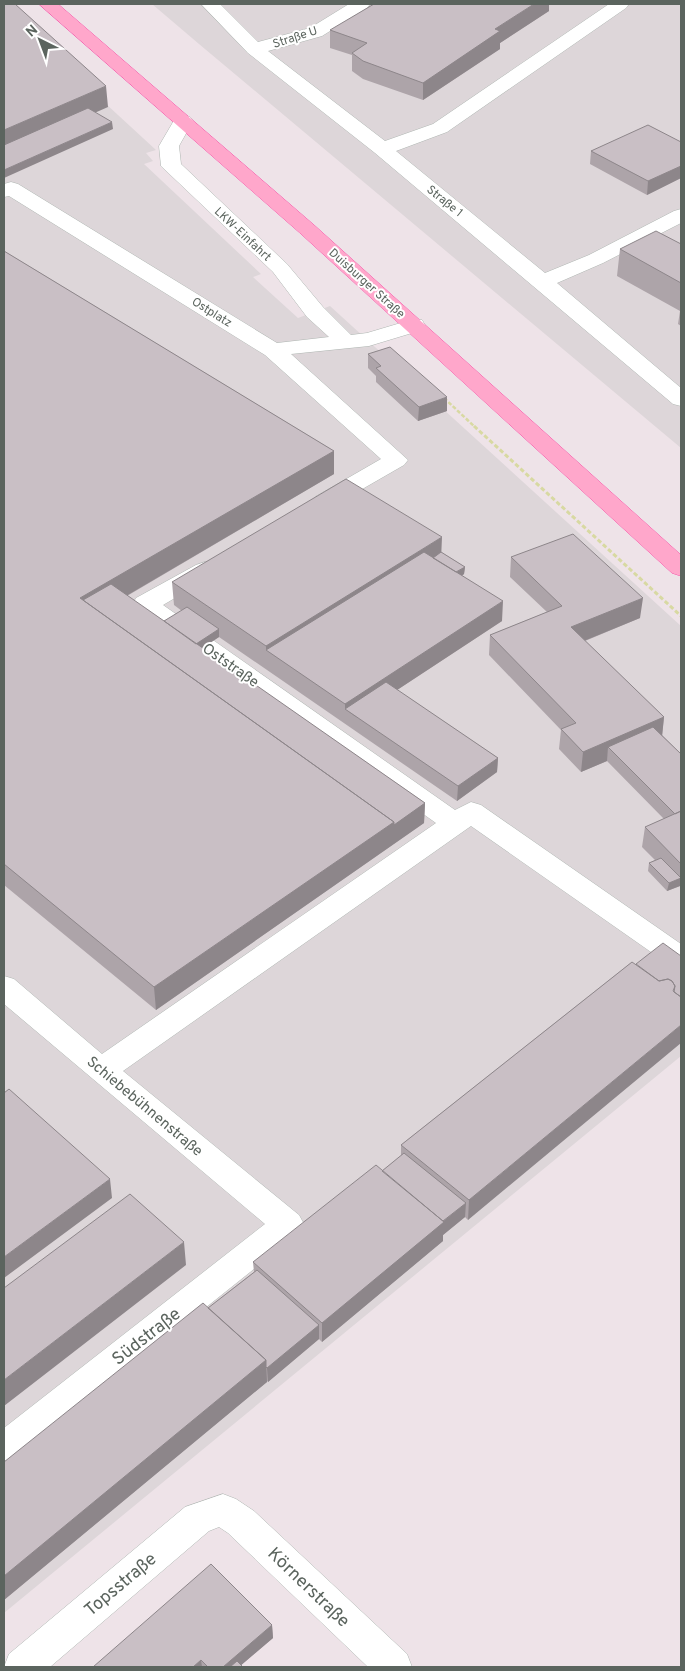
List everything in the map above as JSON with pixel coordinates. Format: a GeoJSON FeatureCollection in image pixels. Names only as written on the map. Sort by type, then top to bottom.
{"type":"FeatureCollection","features":[{"type":"Feature","properties":{"kind":"main road","name":"Duisburger Straße"},"geometry":{"type":"LineString","coordinates":[[48,4],[307,229],[681,568]]}},
{"type":"Feature","properties":{"kind":"street","name":"Straße 1"},"geometry":{"type":"LineString","coordinates":[[210,4],[254,50],[382,149],[681,399]]}},
{"type":"Feature","properties":{"kind":"street","name":"Straße U"},"geometry":{"type":"LineString","coordinates":[[254,50],[316,32],[361,4]]}},
{"type":"Feature","properties":{"kind":"street"},"geometry":{"type":"LineString","coordinates":[[382,149],[440,128],[620,4]]}},
{"type":"Feature","properties":{"kind":"street","name":"LKW-Einfahrt"},"geometry":{"type":"LineString","coordinates":[[183,122],[169,146],[171,166],[280,268],[315,312],[345,342]]}},
{"type":"Feature","properties":{"kind":"street","name":"Ostplatz"},"geometry":{"type":"LineString","coordinates":[[7,189],[273,350],[396,460],[301,515]]}},
{"type":"Feature","properties":{"kind":"street"},"geometry":{"type":"LineString","coordinates":[[542,281],[596,259],[681,215]]}},
{"type":"Feature","properties":{"kind":"street"},"geometry":{"type":"LineString","coordinates":[[273,350],[369,340],[414,325]]}},
{"type":"Feature","properties":{"kind":"street","name":"Oststraße"},"geometry":{"type":"LineString","coordinates":[[223,560],[145,604],[455,823]]}},
{"type":"Feature","properties":{"kind":"street"},"geometry":{"type":"LineString","coordinates":[[101,1070],[471,812],[681,958]]}},
{"type":"Feature","properties":{"kind":"street","name":"Schiebebühnenstraße"},"geometry":{"type":"LineString","coordinates":[[4,987],[101,1070],[288,1224]]}},
{"type":"Feature","properties":{"kind":"street","name":"Südstraße"},"geometry":{"type":"LineString","coordinates":[[4,1448],[288,1224]]}},
{"type":"Feature","properties":{"kind":"street","name":"Topsstraße"},"geometry":{"type":"LineString","coordinates":[[22,1667],[198,1518],[223,1510]]}},
{"type":"Feature","properties":{"kind":"street","name":"Körnerstraße"},"geometry":{"type":"LineString","coordinates":[[223,1510],[241,1522],[394,1667]]}},
{"type":"Feature","properties":{"kind":"shaded area"},"geometry":{"type":"Polygon","coordinates":[[[152,4],[681,4],[681,448],[199,44],[152,4]]]}},
{"type":"Feature","properties":{"kind":"shaded area"},"geometry":{"type":"Polygon","coordinates":[[[4,10],[156,150],[146,153],[153,161],[144,164],[261,274],[253,277],[298,318],[330,306],[681,626],[681,1056],[4,1613],[4,10]]]}},
{"type":"Feature","properties":{"kind":"building"},"geometry":{"type":"Polygon","coordinates":[[[4,4],[15,4],[106,86],[4,130],[4,4]]]}},
{"type":"Feature","properties":{"kind":"building"},"geometry":{"type":"Polygon","coordinates":[[[374,4],[534,4],[495,29],[500,31],[423,83],[363,61],[352,53],[367,43],[330,30],[374,4]]]}},
{"type":"Feature","properties":{"kind":"building"},"geometry":{"type":"Polygon","coordinates":[[[88,108],[112,122],[4,170],[4,145],[88,108]]]}},
{"type":"Feature","properties":{"kind":"building"},"geometry":{"type":"Polygon","coordinates":[[[648,125],[681,142],[681,166],[648,181],[591,151],[648,125]]]}},
{"type":"Feature","properties":{"kind":"building"},"geometry":{"type":"Polygon","coordinates":[[[656,231],[681,244],[681,283],[620,249],[656,231]]]}},
{"type":"Feature","properties":{"kind":"building"},"geometry":{"type":"Polygon","coordinates":[[[4,251],[334,451],[80,598],[394,822],[154,987],[4,864],[4,251]]]}},
{"type":"Feature","properties":{"kind":"building"},"geometry":{"type":"Polygon","coordinates":[[[390,347],[447,397],[419,407],[376,368],[381,366],[368,354],[390,347]]]}},
{"type":"Feature","properties":{"kind":"building"},"geometry":{"type":"Polygon","coordinates":[[[346,479],[442,537],[266,646],[172,582],[346,479]]]}},
{"type":"Feature","properties":{"kind":"building"},"geometry":{"type":"Polygon","coordinates":[[[573,534],[643,598],[571,627],[664,717],[583,752],[561,729],[576,723],[490,635],[562,606],[511,557],[573,534]]]}},
{"type":"Feature","properties":{"kind":"building"},"geometry":{"type":"Polygon","coordinates":[[[424,552],[503,601],[345,704],[266,650],[424,552]]]}},
{"type":"Feature","properties":{"kind":"building"},"geometry":{"type":"Polygon","coordinates":[[[441,552],[465,567],[456,572],[433,558],[441,552]]]}},
{"type":"Feature","properties":{"kind":"building"},"geometry":{"type":"Polygon","coordinates":[[[111,584],[425,803],[394,825],[394,822],[83,600],[111,584]]]}},
{"type":"Feature","properties":{"kind":"building"},"geometry":{"type":"Polygon","coordinates":[[[187,607],[219,629],[196,644],[164,621],[187,607]]]}},
{"type":"Feature","properties":{"kind":"building"},"geometry":{"type":"Polygon","coordinates":[[[386,682],[498,758],[458,786],[345,709],[386,682]]]}},
{"type":"Feature","properties":{"kind":"building"},"geometry":{"type":"Polygon","coordinates":[[[653,727],[681,754],[681,811],[675,814],[608,747],[653,727]]]}},
{"type":"Feature","properties":{"kind":"building"},"geometry":{"type":"Polygon","coordinates":[[[681,811],[681,864],[645,827],[681,811]]]}},
{"type":"Feature","properties":{"kind":"building"},"geometry":{"type":"Polygon","coordinates":[[[661,858],[681,878],[669,883],[649,863],[661,858]]]}},
{"type":"Feature","properties":{"kind":"building"},"geometry":{"type":"Polygon","coordinates":[[[663,943],[681,956],[681,997],[674,992],[675,986],[672,981],[668,979],[659,981],[636,964],[663,943]]]}},
{"type":"Feature","properties":{"kind":"building"},"geometry":{"type":"Polygon","coordinates":[[[632,962],[659,981],[668,979],[672,981],[675,986],[673,991],[681,997],[681,1025],[469,1200],[401,1145],[632,962]]]}},
{"type":"Feature","properties":{"kind":"building"},"geometry":{"type":"Polygon","coordinates":[[[9,1089],[110,1179],[4,1257],[4,1093],[9,1089]]]}},
{"type":"Feature","properties":{"kind":"building"},"geometry":{"type":"Polygon","coordinates":[[[404,1153],[466,1203],[443,1221],[382,1171],[404,1153]]]}},
{"type":"Feature","properties":{"kind":"building"},"geometry":{"type":"Polygon","coordinates":[[[376,1165],[444,1222],[322,1323],[253,1262],[376,1165]]]}},
{"type":"Feature","properties":{"kind":"building"},"geometry":{"type":"Polygon","coordinates":[[[130,1194],[184,1242],[4,1380],[4,1288],[130,1194]]]}},
{"type":"Feature","properties":{"kind":"building"},"geometry":{"type":"Polygon","coordinates":[[[257,1270],[319,1325],[267,1368],[266,1360],[208,1308],[257,1270]]]}},
{"type":"Feature","properties":{"kind":"building"},"geometry":{"type":"Polygon","coordinates":[[[203,1303],[266,1360],[4,1576],[4,1462],[203,1303]]]}},
{"type":"Feature","properties":{"kind":"building"},"geometry":{"type":"Polygon","coordinates":[[[211,1564],[272,1625],[223,1667],[208,1667],[201,1660],[193,1667],[93,1667],[211,1564]]]}},
{"type":"Feature","properties":{"kind":"building"},"geometry":{"type":"Polygon","coordinates":[[[237,1661],[243,1667],[230,1667],[237,1661]]]}}]}
